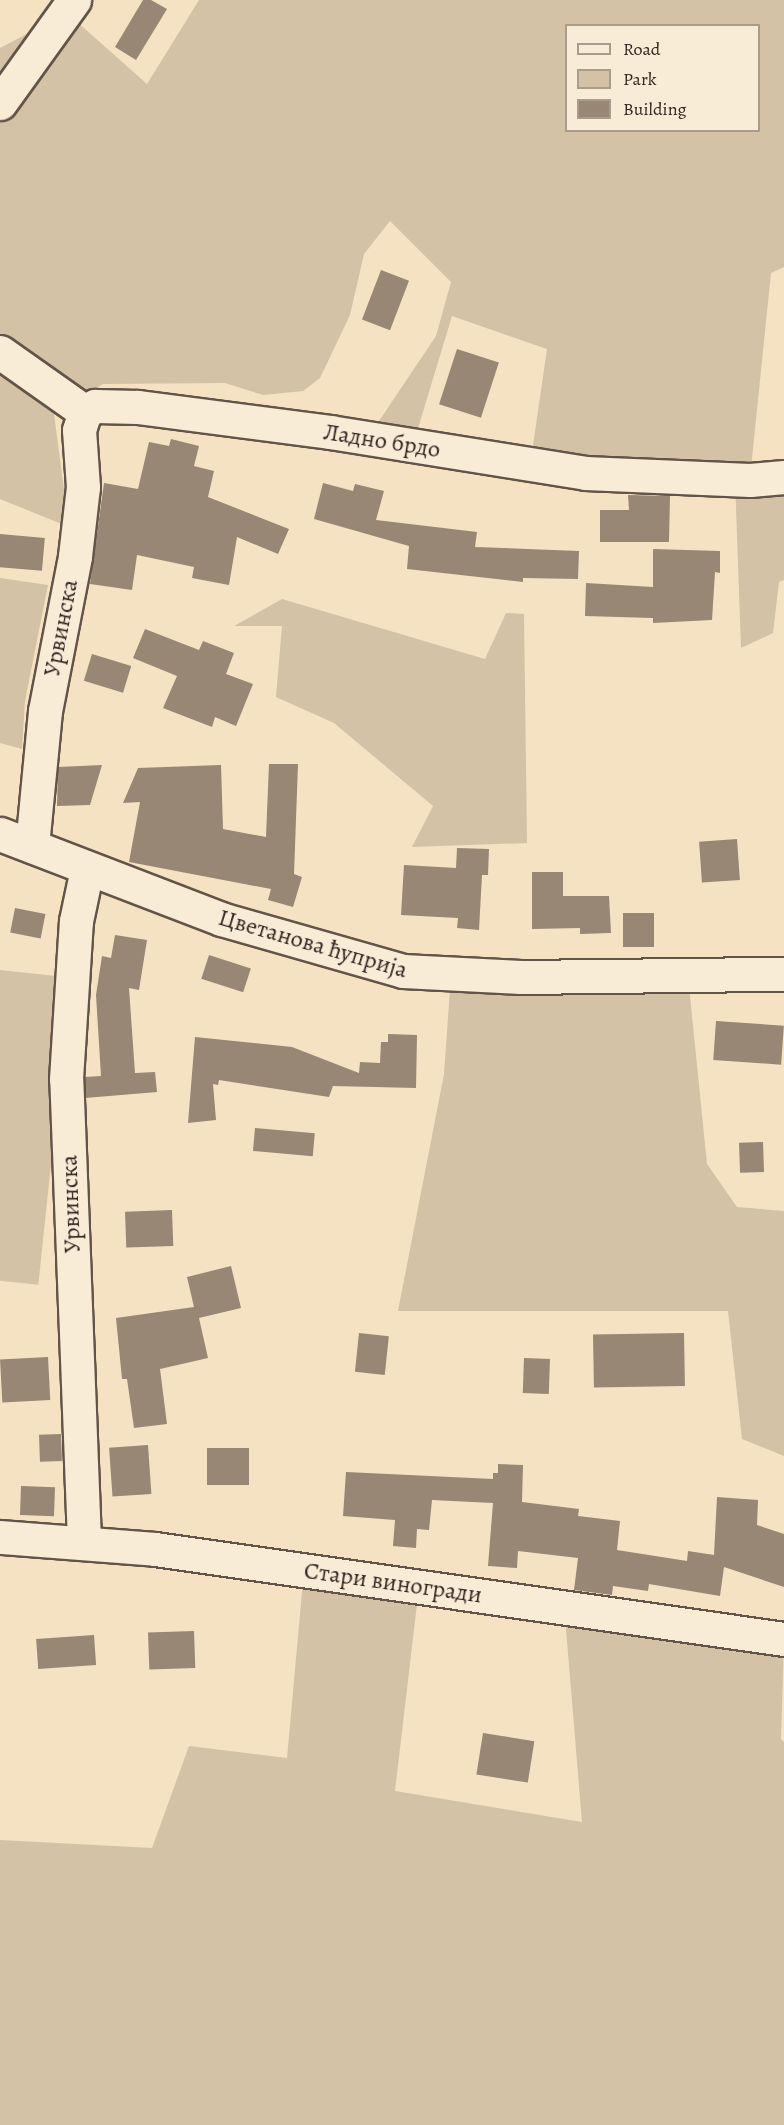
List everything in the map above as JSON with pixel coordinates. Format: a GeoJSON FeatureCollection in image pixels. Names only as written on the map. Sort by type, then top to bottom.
{"type":"FeatureCollection","features":[{"type":"Feature","properties":{"kind":"street"},"geometry":{"type":"LineString","coordinates":[[0,103],[74,0]]}},
{"type":"Feature","properties":{"kind":"street"},"geometry":{"type":"LineString","coordinates":[[0,352],[85,412]]}},
{"type":"Feature","properties":{"kind":"street","name":"Ладно брдо"},"geometry":{"type":"LineString","coordinates":[[85,412],[95,406],[138,407],[330,432],[585,473],[750,480],[784,477]]}},
{"type":"Feature","properties":{"kind":"street","name":"Урвинска"},"geometry":{"type":"LineString","coordinates":[[32,846],[45,711],[80,517],[83,487],[79,440],[85,412]]}},
{"type":"Feature","properties":{"kind":"street","name":"Цветанова ћуприја"},"geometry":{"type":"LineString","coordinates":[[0,834],[221,919],[403,971],[521,977],[784,974]]}},
{"type":"Feature","properties":{"kind":"street","name":"Урвинска"},"geometry":{"type":"LineString","coordinates":[[84,1541],[66,1079],[76,921],[87,869]]}},
{"type":"Feature","properties":{"kind":"street","name":"Стари виногради"},"geometry":{"type":"LineString","coordinates":[[0,1537],[84,1541],[784,1639]]}},
{"type":"Feature","properties":{"kind":"green space"},"geometry":{"type":"Polygon","coordinates":[[[199,0],[784,0],[784,267],[771,273],[750,478],[784,476],[784,580],[779,582],[773,633],[741,648],[735,479],[530,466],[547,349],[452,316],[416,435],[373,430],[436,336],[451,282],[390,221],[364,254],[350,315],[320,378],[303,391],[263,395],[225,383],[103,384],[54,414],[69,527],[0,499],[0,48],[67,13],[147,84],[199,0]]]}},
{"type":"Feature","properties":{"kind":"green space"},"geometry":{"type":"Polygon","coordinates":[[[0,578],[48,585],[25,701],[22,749],[0,743],[0,578]]]}},
{"type":"Feature","properties":{"kind":"green space"},"geometry":{"type":"Polygon","coordinates":[[[282,599],[485,659],[506,613],[524,614],[527,843],[412,847],[433,806],[334,723],[276,697],[282,626],[234,626],[282,599]]]}},
{"type":"Feature","properties":{"kind":"green space"},"geometry":{"type":"Polygon","coordinates":[[[0,970],[71,977],[38,1285],[0,1281],[0,970]]]}},
{"type":"Feature","properties":{"kind":"green space"},"geometry":{"type":"Polygon","coordinates":[[[451,975],[688,976],[707,1164],[737,1207],[784,1211],[784,1456],[742,1439],[728,1311],[398,1311],[444,1074],[451,975]]]}},
{"type":"Feature","properties":{"kind":"green space"},"geometry":{"type":"Polygon","coordinates":[[[304,1570],[419,1587],[395,1791],[582,1822],[565,1617],[784,1639],[781,1739],[784,1742],[784,2125],[0,2125],[0,1840],[152,1848],[189,1746],[287,1758],[304,1570]]]}},
{"type":"Feature","properties":{"kind":"building"},"geometry":{"type":"Polygon","coordinates":[[[143,0],[151,0],[167,9],[136,60],[115,47],[143,0]]]}},
{"type":"Feature","properties":{"kind":"building"},"geometry":{"type":"Polygon","coordinates":[[[381,270],[409,281],[390,330],[362,319],[381,270]]]}},
{"type":"Feature","properties":{"kind":"building"},"geometry":{"type":"Polygon","coordinates":[[[457,349],[499,363],[481,418],[439,404],[457,349]]]}},
{"type":"Feature","properties":{"kind":"building"},"geometry":{"type":"Polygon","coordinates":[[[171,439],[199,446],[194,466],[214,471],[208,497],[289,529],[278,554],[237,537],[229,585],[192,578],[194,567],[137,555],[132,590],[90,584],[104,483],[138,489],[149,442],[169,446],[171,439]]]}},
{"type":"Feature","properties":{"kind":"building"},"geometry":{"type":"Polygon","coordinates":[[[323,483],[353,491],[355,484],[384,491],[376,520],[477,532],[475,547],[579,551],[578,579],[523,578],[523,582],[407,569],[409,546],[314,519],[323,483]]]}},
{"type":"Feature","properties":{"kind":"building"},"geometry":{"type":"Polygon","coordinates":[[[628,495],[670,496],[669,542],[600,542],[600,510],[629,510],[628,495]]]}},
{"type":"Feature","properties":{"kind":"building"},"geometry":{"type":"Polygon","coordinates":[[[0,534],[45,538],[42,571],[0,567],[0,534]]]}},
{"type":"Feature","properties":{"kind":"building"},"geometry":{"type":"Polygon","coordinates":[[[653,549],[720,551],[720,573],[715,572],[712,620],[653,623],[653,618],[585,616],[586,583],[653,587],[653,549]]]}},
{"type":"Feature","properties":{"kind":"building"},"geometry":{"type":"Polygon","coordinates":[[[145,629],[199,650],[203,641],[234,653],[226,674],[253,684],[236,726],[215,717],[212,727],[163,708],[177,676],[133,658],[145,629]]]}},
{"type":"Feature","properties":{"kind":"building"},"geometry":{"type":"Polygon","coordinates":[[[92,654],[131,666],[123,693],[84,681],[92,654]]]}},
{"type":"Feature","properties":{"kind":"building"},"geometry":{"type":"Polygon","coordinates":[[[269,764],[298,764],[294,874],[302,877],[293,907],[268,900],[271,889],[129,862],[140,802],[123,803],[138,768],[221,765],[223,829],[266,837],[269,764]]]}},
{"type":"Feature","properties":{"kind":"building"},"geometry":{"type":"Polygon","coordinates":[[[102,765],[90,805],[57,806],[58,767],[102,765]]]}},
{"type":"Feature","properties":{"kind":"building"},"geometry":{"type":"Polygon","coordinates":[[[737,839],[740,880],[702,883],[699,842],[737,839]]]}},
{"type":"Feature","properties":{"kind":"building"},"geometry":{"type":"Polygon","coordinates":[[[457,848],[489,849],[488,875],[482,875],[479,930],[457,928],[458,918],[401,915],[404,865],[456,868],[457,848]]]}},
{"type":"Feature","properties":{"kind":"building"},"geometry":{"type":"Polygon","coordinates":[[[532,872],[563,872],[563,896],[609,896],[611,933],[580,934],[580,928],[532,929],[532,872]]]}},
{"type":"Feature","properties":{"kind":"building"},"geometry":{"type":"Polygon","coordinates":[[[15,908],[45,914],[41,938],[10,933],[15,908]]]}},
{"type":"Feature","properties":{"kind":"building"},"geometry":{"type":"Polygon","coordinates":[[[623,913],[654,913],[654,947],[623,947],[623,913]]]}},
{"type":"Feature","properties":{"kind":"building"},"geometry":{"type":"Polygon","coordinates":[[[115,935],[147,940],[139,990],[129,988],[135,1073],[155,1072],[157,1092],[85,1098],[85,1077],[101,1076],[96,995],[102,956],[111,958],[115,935]]]}},
{"type":"Feature","properties":{"kind":"building"},"geometry":{"type":"Polygon","coordinates":[[[209,955],[251,969],[243,992],[201,979],[209,955]]]}},
{"type":"Feature","properties":{"kind":"building"},"geometry":{"type":"Polygon","coordinates":[[[716,1021],[784,1026],[781,1065],[713,1060],[716,1021]]]}},
{"type":"Feature","properties":{"kind":"building"},"geometry":{"type":"Polygon","coordinates":[[[388,1034],[417,1035],[416,1088],[333,1086],[329,1097],[219,1080],[218,1085],[213,1084],[216,1120],[188,1123],[195,1037],[292,1047],[359,1073],[360,1062],[380,1063],[381,1042],[388,1042],[388,1034]]]}},
{"type":"Feature","properties":{"kind":"building"},"geometry":{"type":"Polygon","coordinates":[[[255,1128],[315,1133],[313,1156],[253,1151],[255,1128]]]}},
{"type":"Feature","properties":{"kind":"building"},"geometry":{"type":"Polygon","coordinates":[[[763,1142],[764,1172],[740,1173],[739,1143],[763,1142]]]}},
{"type":"Feature","properties":{"kind":"building"},"geometry":{"type":"Polygon","coordinates":[[[172,1210],[173,1246],[126,1248],[125,1212],[172,1210]]]}},
{"type":"Feature","properties":{"kind":"building"},"geometry":{"type":"Polygon","coordinates":[[[231,1266],[241,1308],[199,1318],[208,1358],[160,1369],[167,1424],[134,1428],[127,1379],[122,1379],[116,1318],[194,1307],[187,1277],[231,1266]]]}},
{"type":"Feature","properties":{"kind":"building"},"geometry":{"type":"Polygon","coordinates":[[[359,1333],[389,1336],[385,1375],[355,1372],[359,1333]]]}},
{"type":"Feature","properties":{"kind":"building"},"geometry":{"type":"Polygon","coordinates":[[[684,1333],[685,1386],[594,1388],[593,1335],[684,1333]]]}},
{"type":"Feature","properties":{"kind":"building"},"geometry":{"type":"Polygon","coordinates":[[[48,1357],[50,1400],[2,1402],[0,1360],[48,1357]]]}},
{"type":"Feature","properties":{"kind":"building"},"geometry":{"type":"Polygon","coordinates":[[[524,1358],[550,1359],[549,1394],[523,1393],[524,1358]]]}},
{"type":"Feature","properties":{"kind":"building"},"geometry":{"type":"Polygon","coordinates":[[[61,1434],[62,1461],[40,1462],[39,1435],[61,1434]]]}},
{"type":"Feature","properties":{"kind":"building"},"geometry":{"type":"Polygon","coordinates":[[[148,1445],[151,1494],[113,1497],[109,1448],[148,1445]]]}},
{"type":"Feature","properties":{"kind":"building"},"geometry":{"type":"Polygon","coordinates":[[[207,1448],[249,1448],[249,1485],[207,1485],[207,1448]]]}},
{"type":"Feature","properties":{"kind":"building"},"geometry":{"type":"Polygon","coordinates":[[[498,1464],[523,1465],[522,1502],[579,1509],[578,1516],[620,1521],[617,1550],[687,1561],[688,1551],[714,1555],[717,1497],[758,1500],[757,1525],[784,1534],[784,1587],[724,1567],[720,1596],[649,1584],[648,1591],[613,1586],[612,1595],[574,1590],[578,1558],[518,1551],[517,1568],[488,1566],[493,1503],[432,1500],[429,1530],[417,1529],[416,1548],[393,1546],[395,1520],[343,1516],[346,1472],[493,1479],[493,1473],[498,1473],[498,1464]]]}},
{"type":"Feature","properties":{"kind":"building"},"geometry":{"type":"Polygon","coordinates":[[[21,1486],[55,1487],[54,1516],[20,1515],[21,1486]]]}},
{"type":"Feature","properties":{"kind":"building"},"geometry":{"type":"Polygon","coordinates":[[[194,1631],[195,1668],[149,1670],[148,1633],[194,1631]]]}},
{"type":"Feature","properties":{"kind":"building"},"geometry":{"type":"Polygon","coordinates":[[[94,1635],[96,1665],[38,1669],[36,1639],[94,1635]]]}},
{"type":"Feature","properties":{"kind":"building"},"geometry":{"type":"Polygon","coordinates":[[[483,1733],[534,1741],[528,1783],[476,1774],[483,1733]]]}}]}
